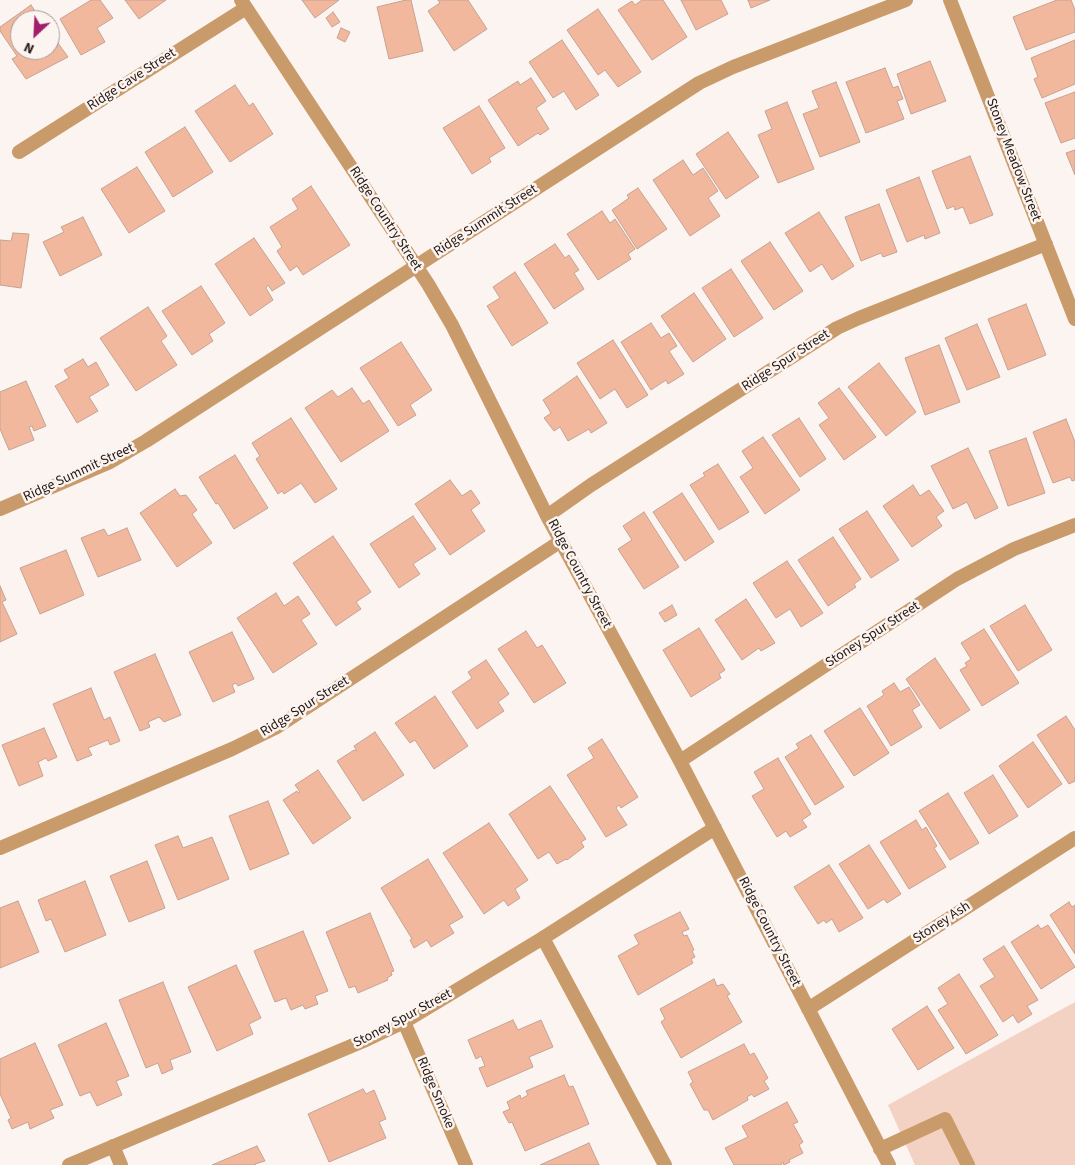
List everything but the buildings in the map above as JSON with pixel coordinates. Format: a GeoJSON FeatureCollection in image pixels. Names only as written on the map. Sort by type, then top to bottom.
{"type":"FeatureCollection","features":[{"type":"Feature","properties":{"kind":"street","name":"Ridge Summit Street"},"geometry":{"type":"LineString","coordinates":[[0,509],[110,462],[146,442],[699,83],[742,64],[906,0]]}},
{"type":"Feature","properties":{"kind":"street","name":"Stoney Meadow Street"},"geometry":{"type":"LineString","coordinates":[[950,0],[1075,319]]}},
{"type":"Feature","properties":{"kind":"street","name":"Ridge Country Street"},"geometry":{"type":"LineString","coordinates":[[243,4],[416,266],[452,325],[547,516],[680,761],[889,1165]]}},
{"type":"Feature","properties":{"kind":"street","name":"Ridge Cave Street"},"geometry":{"type":"LineString","coordinates":[[19,152],[243,4]]}},
{"type":"Feature","properties":{"kind":"street","name":"Ridge Spur Street"},"geometry":{"type":"LineString","coordinates":[[547,516],[591,485],[837,328],[1046,244]]}},
{"type":"Feature","properties":{"kind":"street","name":"Stoney Spur Street"},"geometry":{"type":"LineString","coordinates":[[680,761],[957,579],[1014,549],[1075,525]]}},
{"type":"Feature","properties":{"kind":"street","name":"Ridge Spur Street"},"geometry":{"type":"LineString","coordinates":[[0,848],[232,749],[277,727],[561,541]]}},
{"type":"Feature","properties":{"kind":"street","name":"Stoney Spur Street"},"geometry":{"type":"LineString","coordinates":[[69,1165],[368,1039],[404,1022],[543,938],[715,828]]}},
{"type":"Feature","properties":{"kind":"street","name":"Stoney Ash"},"geometry":{"type":"LineString","coordinates":[[808,1009],[1075,838]]}},
{"type":"Feature","properties":{"kind":"street"},"geometry":{"type":"LineString","coordinates":[[543,938],[666,1165]]}},
{"type":"Feature","properties":{"kind":"street","name":"Ridge Smoke"},"geometry":{"type":"LineString","coordinates":[[404,1022],[466,1165]]}},
{"type":"Feature","properties":{"kind":"street"},"geometry":{"type":"LineString","coordinates":[[880,1149],[945,1118],[968,1165]]}},
{"type":"Feature","properties":{"kind":"street"},"geometry":{"type":"LineString","coordinates":[[113,1146],[121,1165]]}},
{"type":"Feature","properties":{"kind":"shaded area"},"geometry":{"type":"Polygon","coordinates":[[[1075,1002],[1075,1165],[915,1165],[888,1105],[1075,1002]]]}}]}
